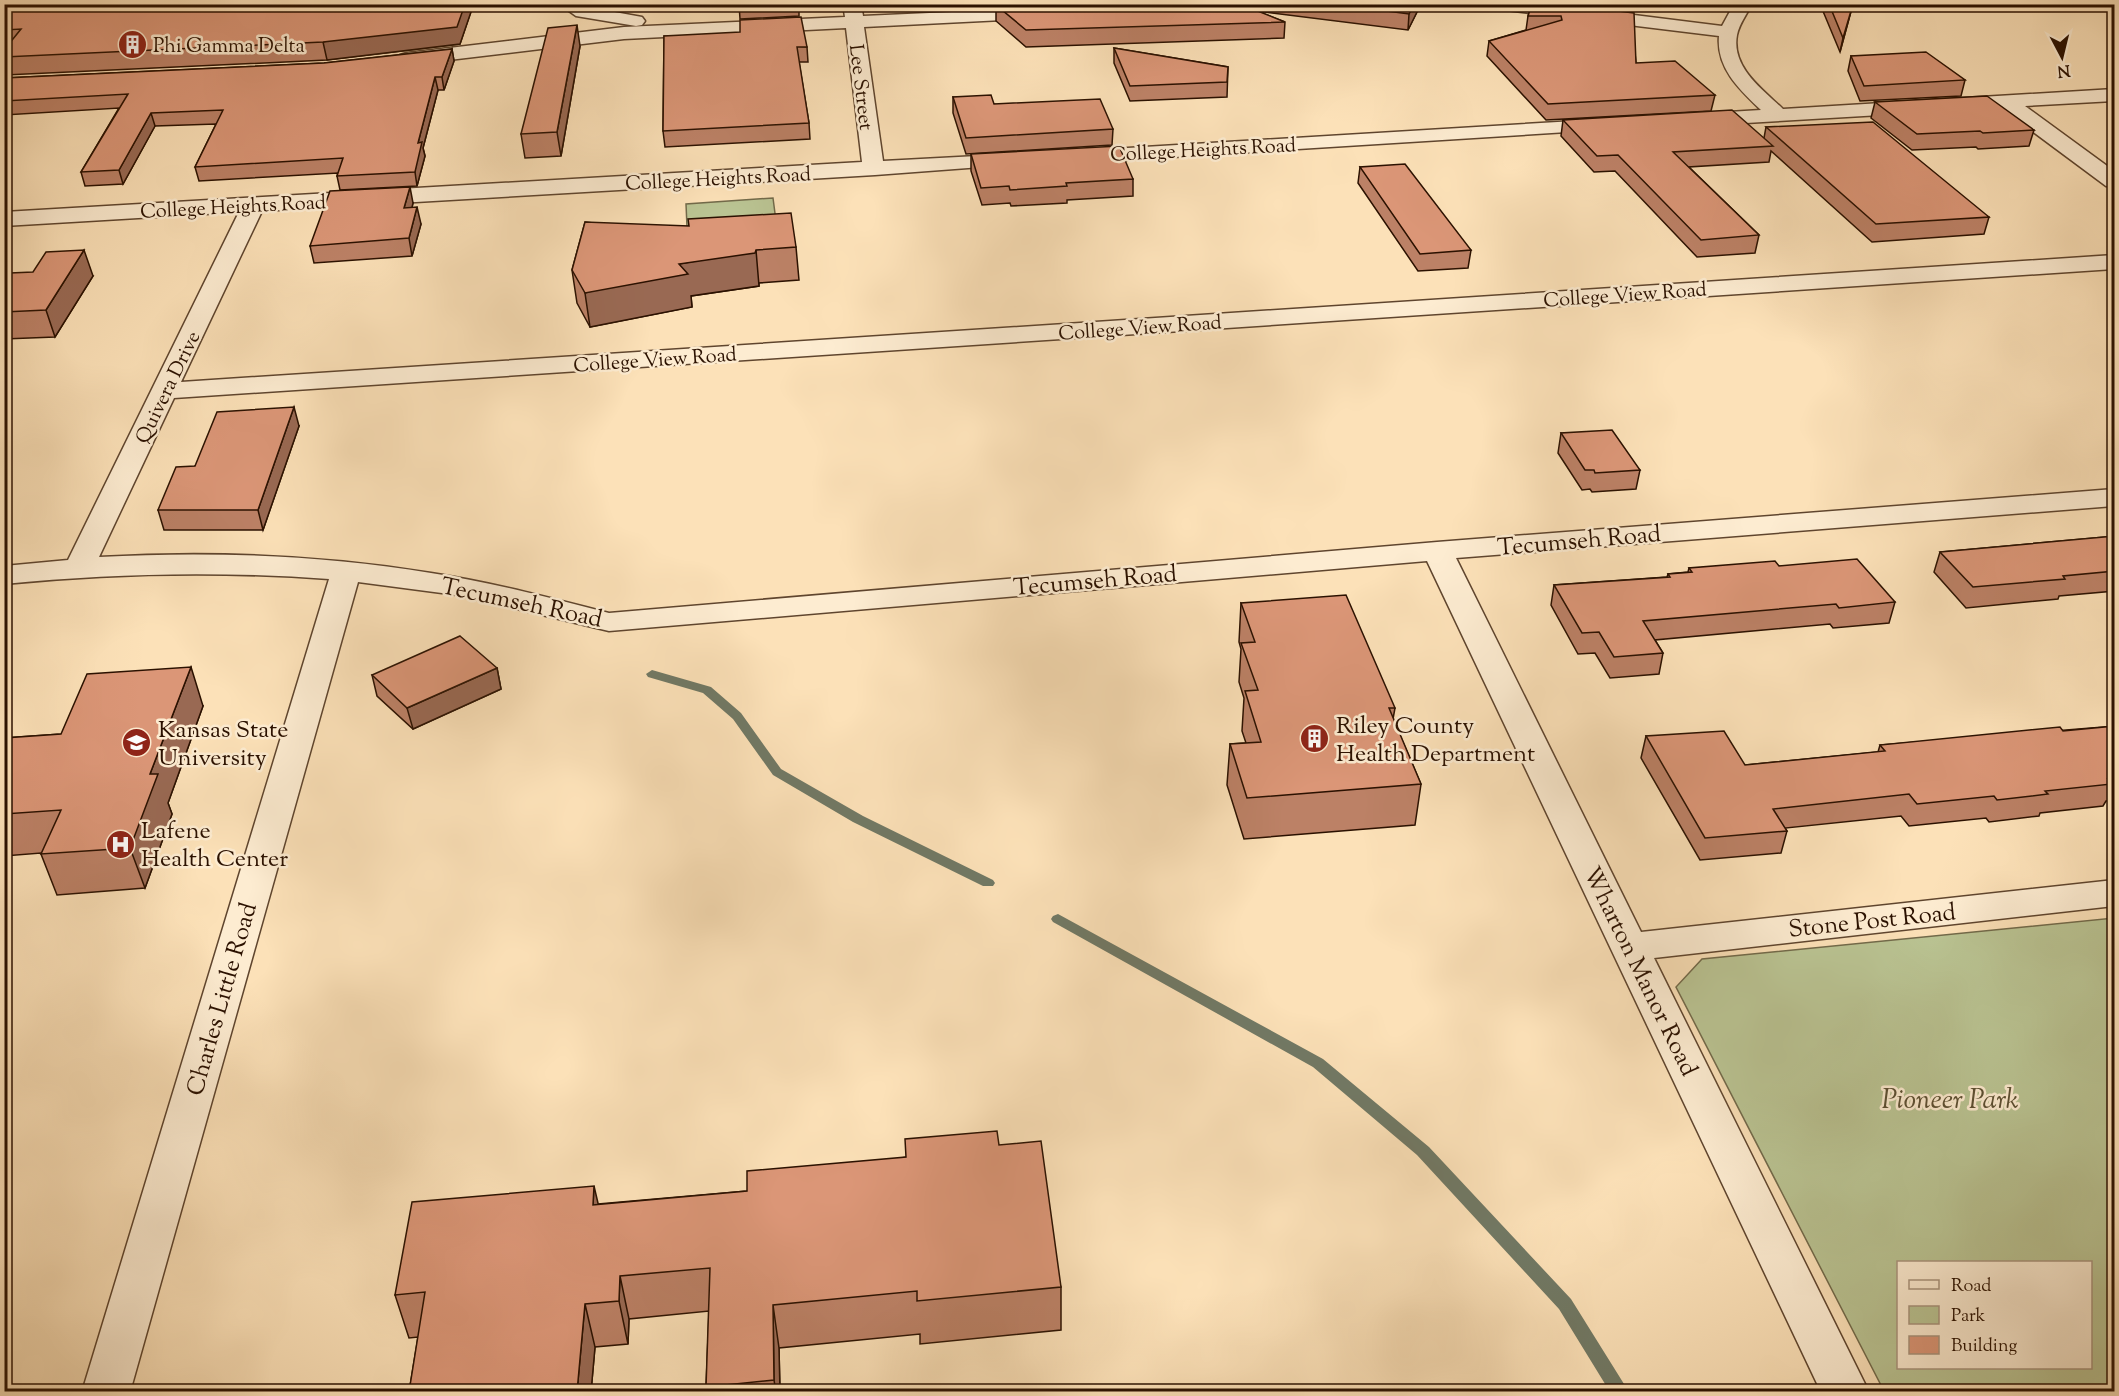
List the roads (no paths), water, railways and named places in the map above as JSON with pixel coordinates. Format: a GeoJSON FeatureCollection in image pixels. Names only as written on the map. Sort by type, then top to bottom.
{"type":"FeatureCollection","features":[{"type":"Feature","properties":{"kind":"street"},"geometry":{"type":"LineString","coordinates":[[1498,4],[1729,32]]}},
{"type":"Feature","properties":{"kind":"street"},"geometry":{"type":"LineString","coordinates":[[1743,4],[1729,32],[1726,52],[1734,69],[1778,115]]}},
{"type":"Feature","properties":{"kind":"street"},"geometry":{"type":"LineString","coordinates":[[2110,4],[2115,7]]}},
{"type":"Feature","properties":{"kind":"street"},"geometry":{"type":"LineString","coordinates":[[569,39],[575,8],[679,30]]}},
{"type":"Feature","properties":{"kind":"street"},"geometry":{"type":"LineString","coordinates":[[385,62],[569,39],[853,13],[1063,12]]}},
{"type":"Feature","properties":{"kind":"street","name":"Lee Street"},"geometry":{"type":"LineString","coordinates":[[853,13],[875,169]]}},
{"type":"Feature","properties":{"kind":"street"},"geometry":{"type":"LineString","coordinates":[[1678,121],[2115,95]]}},
{"type":"Feature","properties":{"kind":"street"},"geometry":{"type":"LineString","coordinates":[[2007,103],[2115,181]]}},
{"type":"Feature","properties":{"kind":"street","name":"College Heights Road"},"geometry":{"type":"LineString","coordinates":[[1063,158],[1631,124]]}},
{"type":"Feature","properties":{"kind":"street","name":"College Heights Road"},"geometry":{"type":"LineString","coordinates":[[4,219],[1040,159]]}},
{"type":"Feature","properties":{"kind":"street","name":"Quivera Drive"},"geometry":{"type":"LineString","coordinates":[[78,569],[254,204]]}},
{"type":"Feature","properties":{"kind":"street","name":"College View Road"},"geometry":{"type":"LineString","coordinates":[[165,391],[2115,261]]}},
{"type":"Feature","properties":{"kind":"street","name":"Tecumseh Road"},"geometry":{"type":"LineString","coordinates":[[4,575],[126,565],[219,564],[346,572],[407,578],[497,594],[609,622],[1437,551],[2115,497]]}},
{"type":"Feature","properties":{"kind":"street","name":"Wharton Manor Road"},"geometry":{"type":"LineString","coordinates":[[1437,551],[1845,1392]]}},
{"type":"Feature","properties":{"kind":"street","name":"Charles Little Road"},"geometry":{"type":"LineString","coordinates":[[106,1392],[346,572]]}},
{"type":"Feature","properties":{"kind":"street","name":"Stone Post Road"},"geometry":{"type":"LineString","coordinates":[[1630,947],[2115,893]]}},
{"type":"Feature","properties":{"kind":"waterway"},"geometry":{"type":"LineString","coordinates":[[652,674],[707,690],[737,716],[777,772],[858,819],[988,883]]}},
{"type":"Feature","properties":{"kind":"waterway"},"geometry":{"type":"LineString","coordinates":[[1058,919],[1318,1063],[1423,1151],[1565,1304],[1620,1392]]}},
{"type":"Feature","properties":{"kind":"place","name":"Phi Gamma Delta"},"geometry":{"type":"Point","coordinates":[132,45]}},
{"type":"Feature","properties":{"kind":"place","name":"Riley County Health Department"},"geometry":{"type":"Point","coordinates":[1315,739]}},
{"type":"Feature","properties":{"kind":"place","name":"Kansas State University"},"geometry":{"type":"Point","coordinates":[137,743]}},
{"type":"Feature","properties":{"kind":"place","name":"Lafene Health Center"},"geometry":{"type":"Point","coordinates":[120,844]}},
{"type":"Feature","properties":{"kind":"park label","name":"Pioneer Park"},"geometry":{"type":"Point","coordinates":[1950,1098]}}]}
